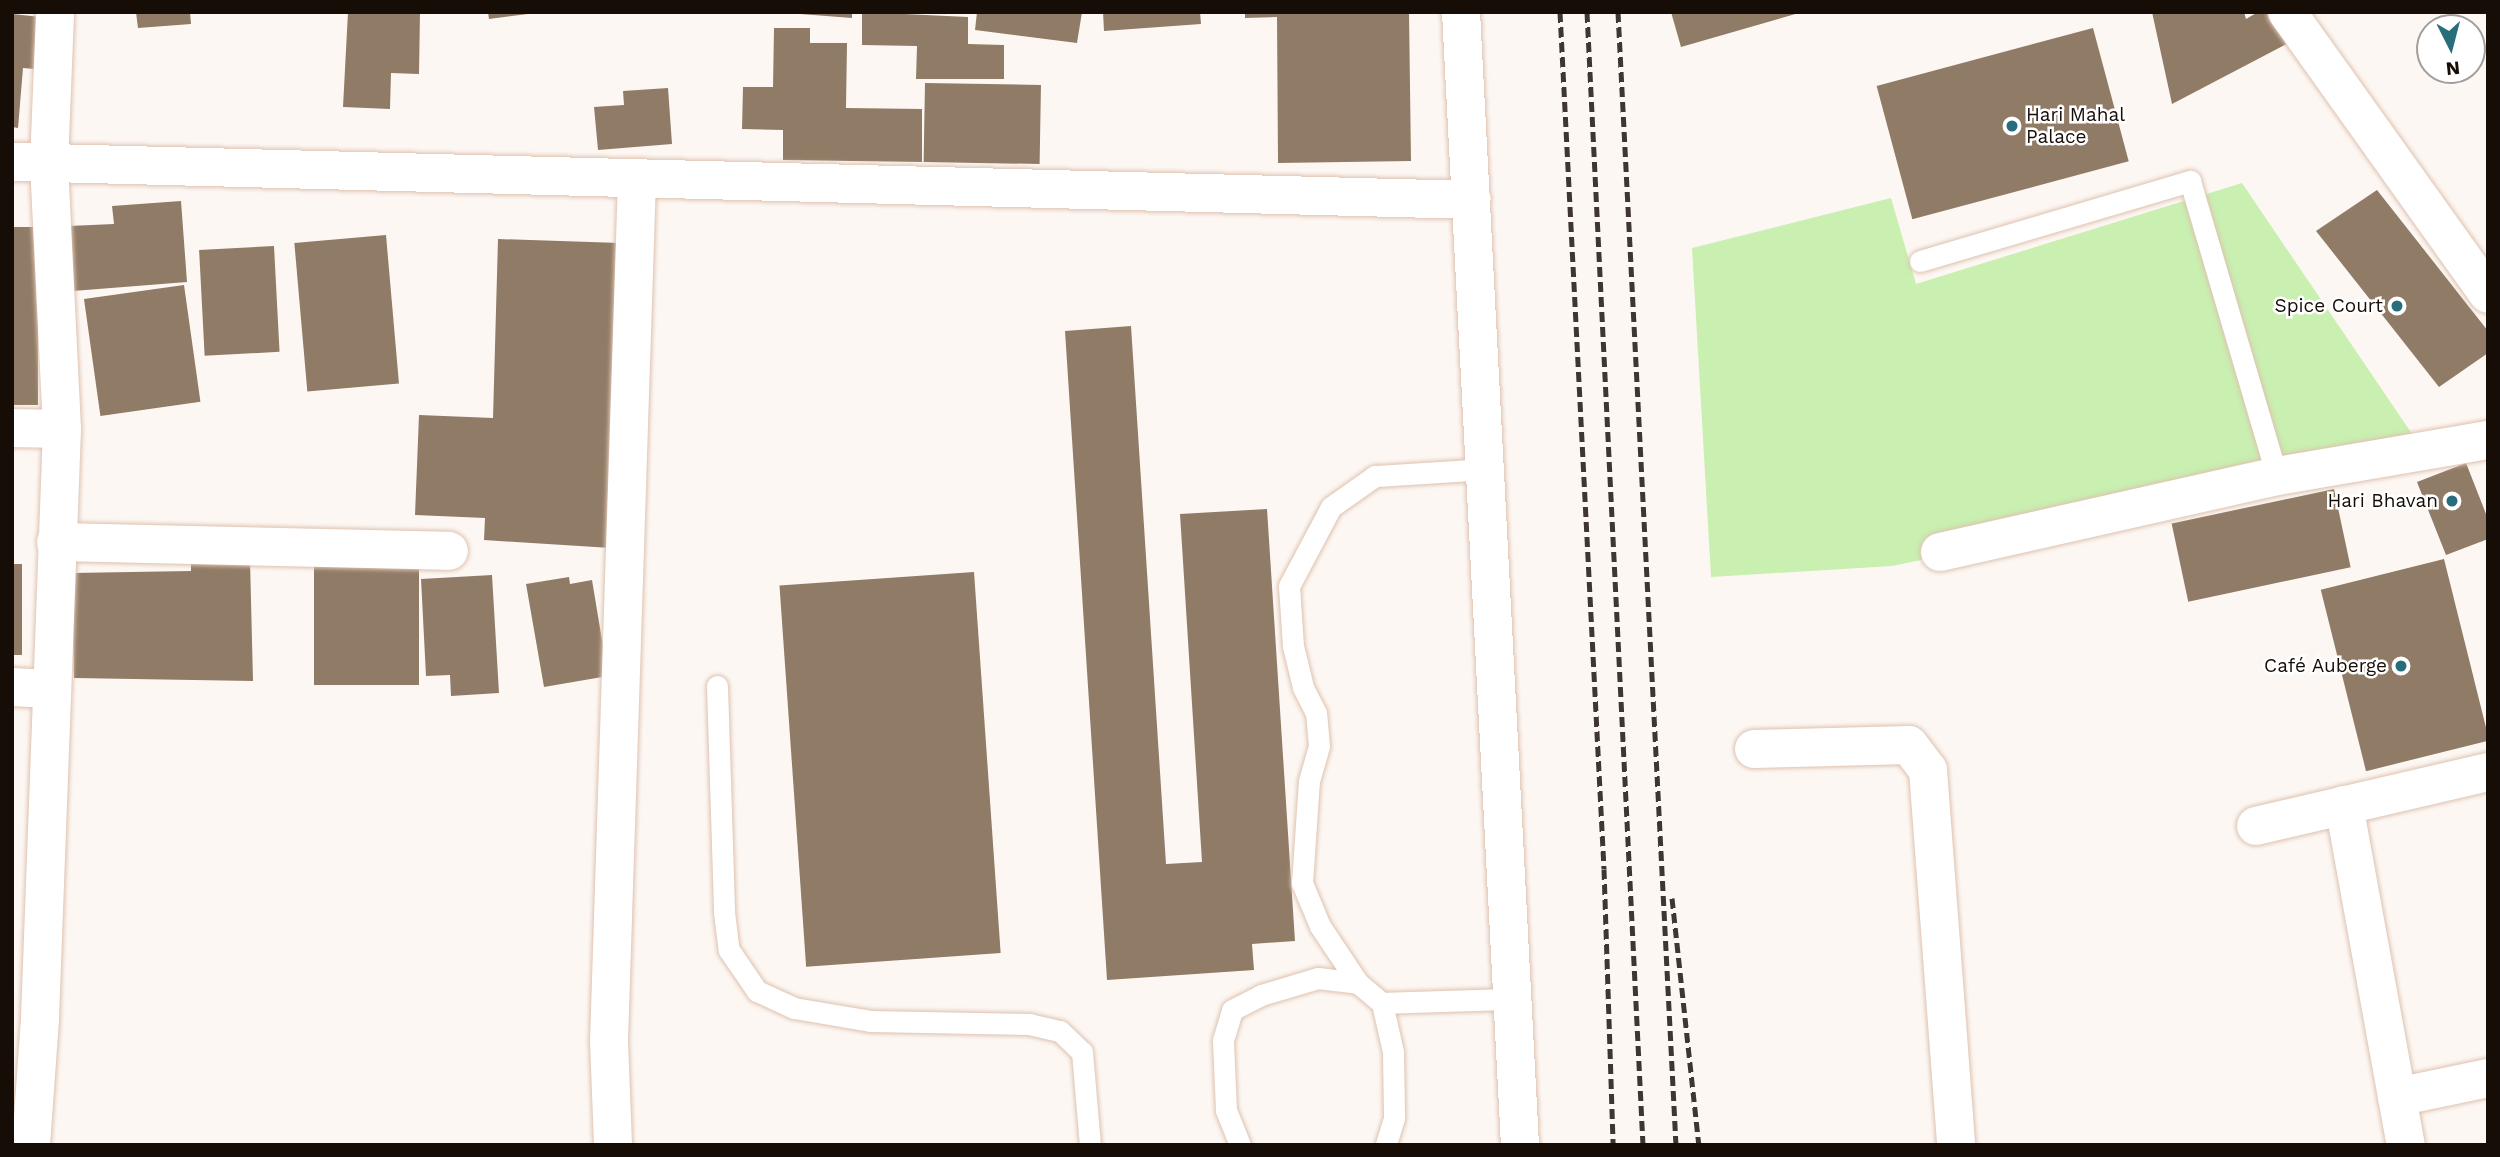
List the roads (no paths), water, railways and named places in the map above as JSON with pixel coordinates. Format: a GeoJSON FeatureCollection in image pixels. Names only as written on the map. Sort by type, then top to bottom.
{"type":"FeatureCollection","features":[{"type":"Feature","properties":{"kind":"street"},"geometry":{"type":"LineString","coordinates":[[1461,12],[1520,1145]]}},
{"type":"Feature","properties":{"kind":"street"},"geometry":{"type":"LineString","coordinates":[[2287,12],[2488,294]]}},
{"type":"Feature","properties":{"kind":"street"},"geometry":{"type":"LineString","coordinates":[[25,1137],[40,1018],[50,689],[62,429],[31,163],[55,15]]}},
{"type":"Feature","properties":{"kind":"street"},"geometry":{"type":"LineString","coordinates":[[31,163],[1472,200]]}},
{"type":"Feature","properties":{"kind":"street"},"geometry":{"type":"LineString","coordinates":[[613,1145],[609,1041],[637,178]]}},
{"type":"Feature","properties":{"kind":"street"},"geometry":{"type":"LineString","coordinates":[[12,428],[62,429]]}},
{"type":"Feature","properties":{"kind":"street"},"geometry":{"type":"LineString","coordinates":[[1940,552],[2277,476],[2488,440]]}},
{"type":"Feature","properties":{"kind":"street"},"geometry":{"type":"LineString","coordinates":[[57,542],[449,551]]}},
{"type":"Feature","properties":{"kind":"street"},"geometry":{"type":"LineString","coordinates":[[12,687],[50,689]]}},
{"type":"Feature","properties":{"kind":"street"},"geometry":{"type":"LineString","coordinates":[[1754,749],[1909,744],[1928,770],[1956,1145]]}},
{"type":"Feature","properties":{"kind":"street"},"geometry":{"type":"LineString","coordinates":[[2256,826],[2488,772]]}},
{"type":"Feature","properties":{"kind":"street"},"geometry":{"type":"LineString","coordinates":[[2344,806],[2406,1145]]}},
{"type":"Feature","properties":{"kind":"street"},"geometry":{"type":"LineString","coordinates":[[2397,1097],[2488,1078]]}},
{"type":"Feature","properties":{"kind":"lane"},"geometry":{"type":"LineString","coordinates":[[1920,261],[2190,181],[2277,476]]}},
{"type":"Feature","properties":{"kind":"lane"},"geometry":{"type":"LineString","coordinates":[[1386,1145],[1394,1118],[1393,1052],[1382,1003],[1359,983],[1320,926],[1302,883],[1309,781],[1319,746],[1316,713],[1303,687],[1293,646],[1289,586],[1331,507],[1375,476],[1485,469]]}},
{"type":"Feature","properties":{"kind":"lane"},"geometry":{"type":"LineString","coordinates":[[717,686],[724,912],[729,950],[757,991],[794,1008],[870,1021],[1029,1024],[1060,1031],[1082,1052],[1090,1145]]}},
{"type":"Feature","properties":{"kind":"lane"},"geometry":{"type":"LineString","coordinates":[[1240,1145],[1226,1110],[1223,1040],[1232,1010],[1261,995],[1318,978],[1359,983]]}},
{"type":"Feature","properties":{"kind":"lane"},"geometry":{"type":"LineString","coordinates":[[1382,1003],[1512,999]]}},
{"type":"Feature","properties":{"kind":"railway"},"geometry":{"type":"LineString","coordinates":[[1560,12],[1604,869],[1613,1145]]}},
{"type":"Feature","properties":{"kind":"railway"},"geometry":{"type":"LineString","coordinates":[[1587,12],[1643,1145]]}},
{"type":"Feature","properties":{"kind":"railway"},"geometry":{"type":"LineString","coordinates":[[1618,12],[1676,1145]]}},
{"type":"Feature","properties":{"kind":"railway"},"geometry":{"type":"LineString","coordinates":[[1672,898],[1699,1145]]}},
{"type":"Feature","properties":{"kind":"place","name":"Hari Mahal Palace"},"geometry":{"type":"Point","coordinates":[2012,126]}},
{"type":"Feature","properties":{"kind":"place","name":"Spice Court"},"geometry":{"type":"Point","coordinates":[2397,306]}},
{"type":"Feature","properties":{"kind":"place","name":"Hari Bhavan"},"geometry":{"type":"Point","coordinates":[2452,501]}},
{"type":"Feature","properties":{"kind":"place","name":"Café Auberge"},"geometry":{"type":"Point","coordinates":[2401,666]}}]}
